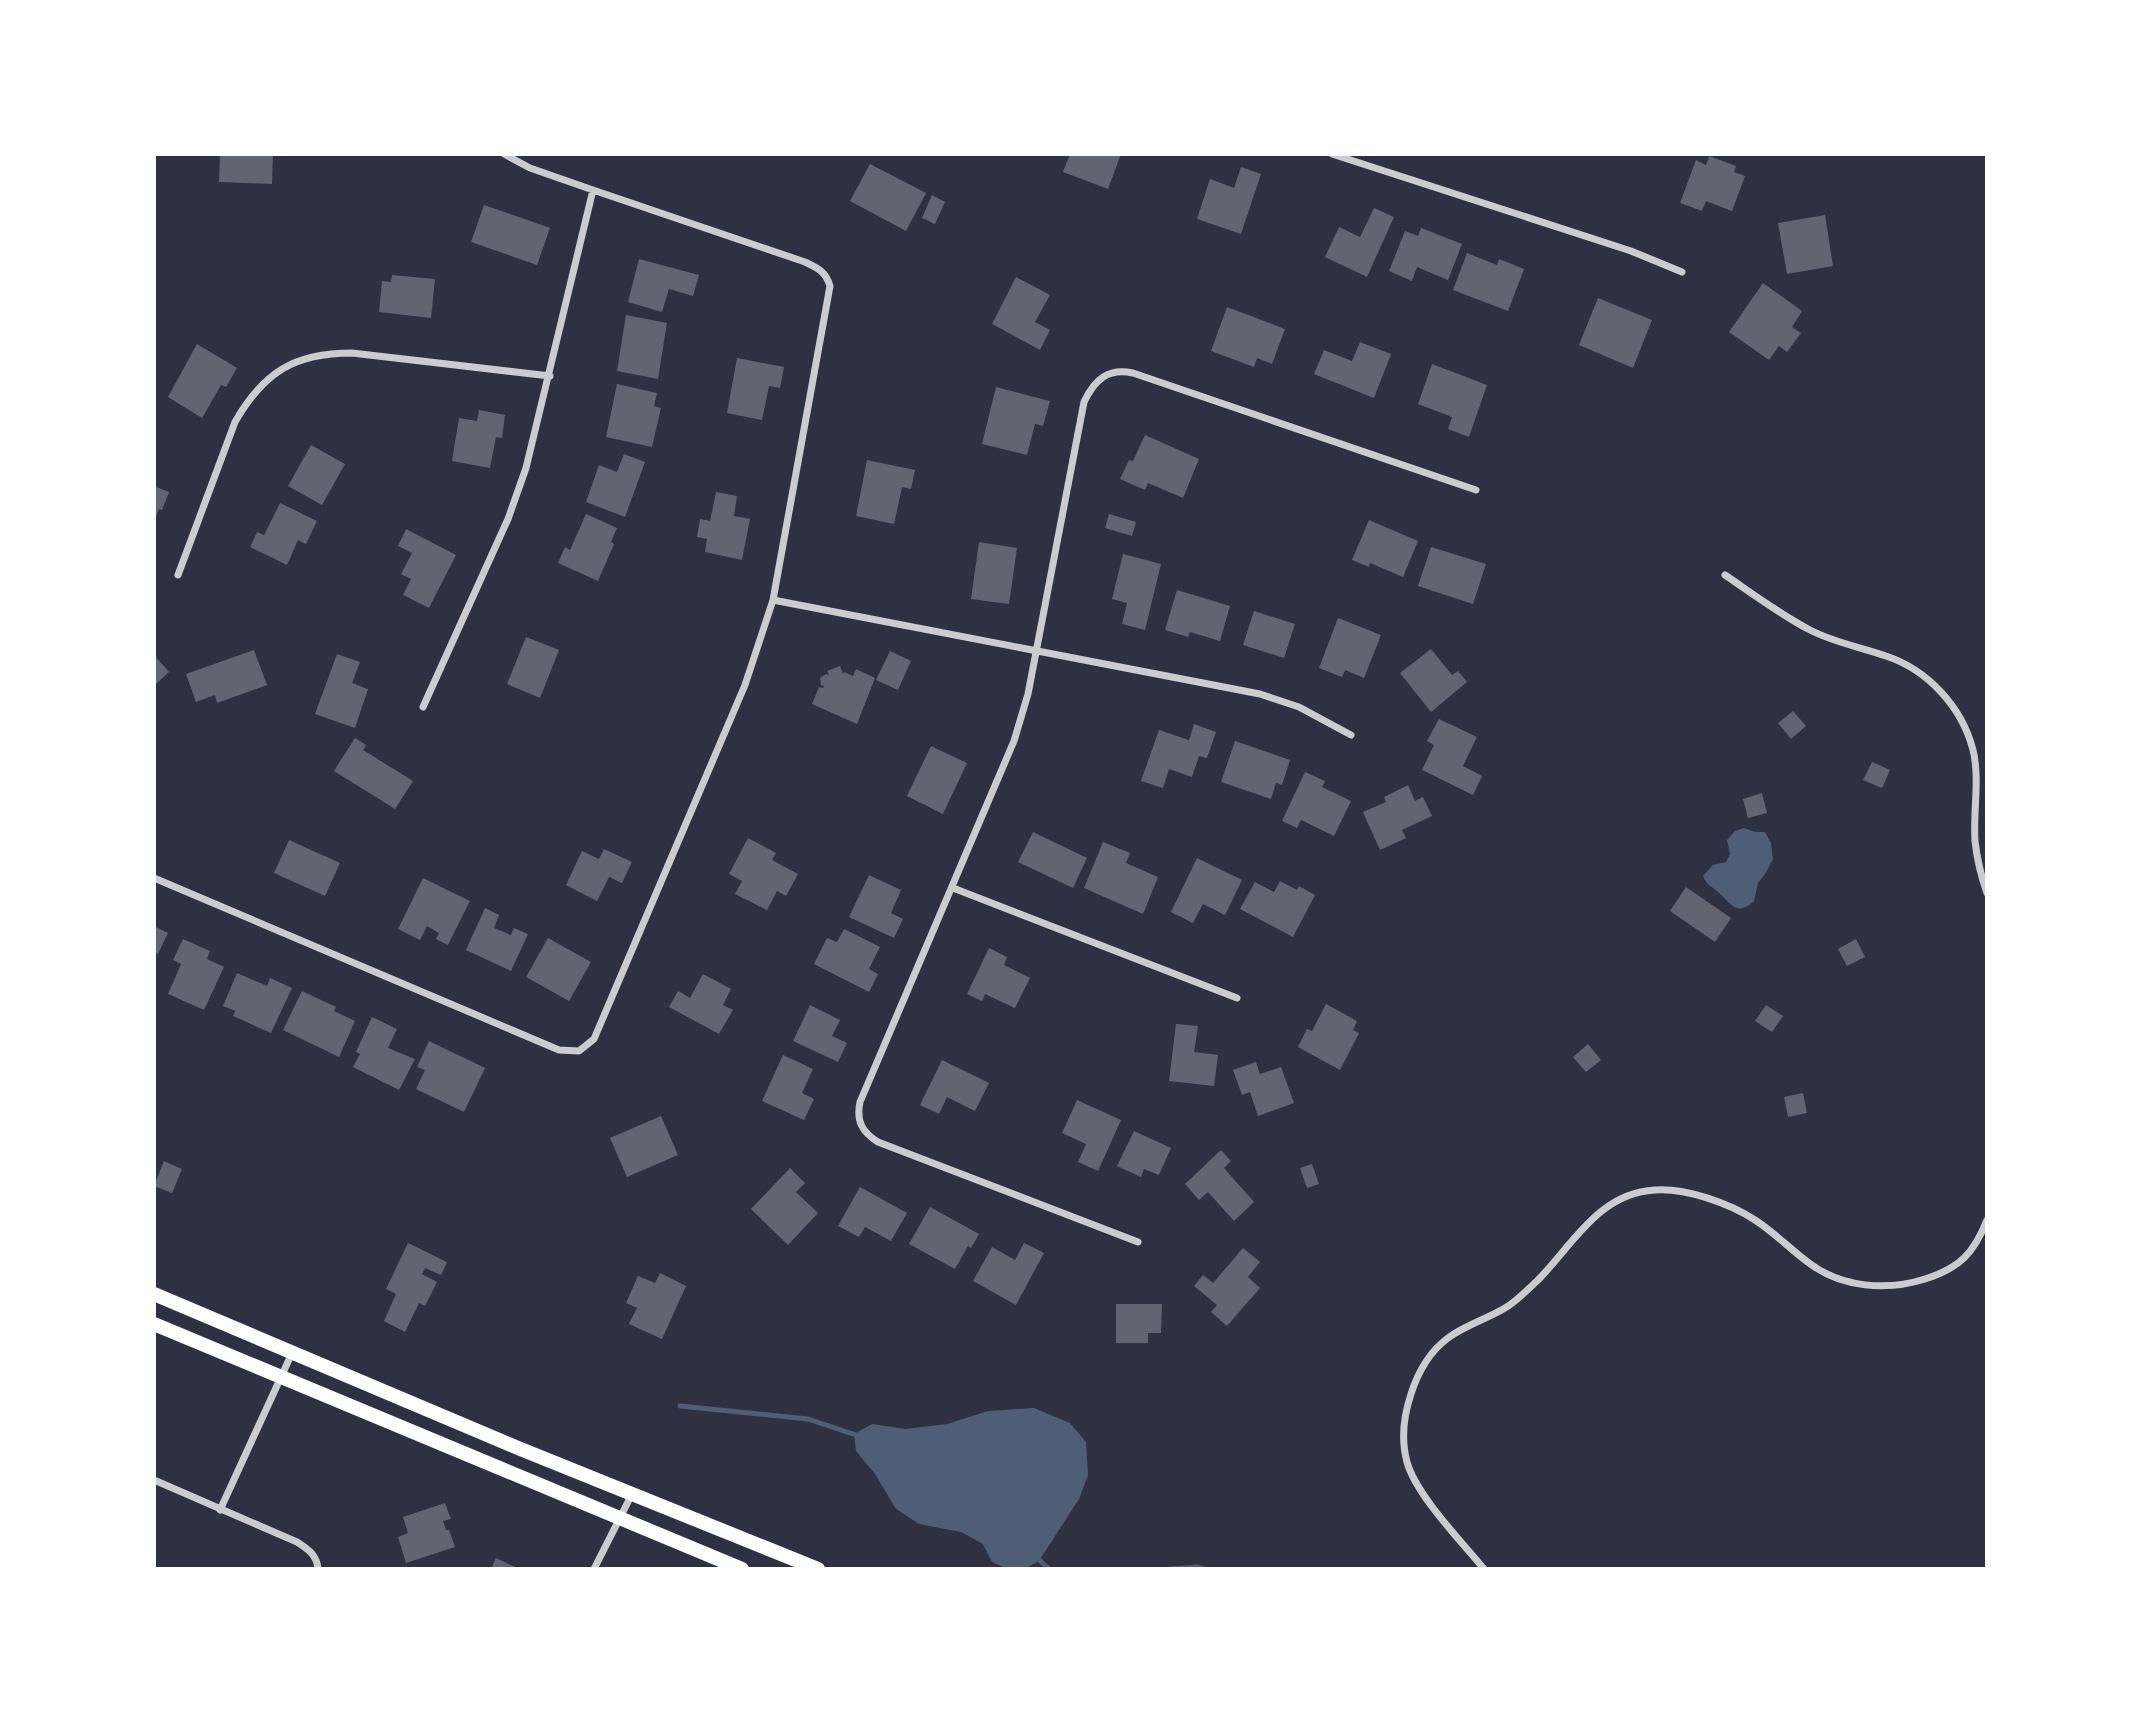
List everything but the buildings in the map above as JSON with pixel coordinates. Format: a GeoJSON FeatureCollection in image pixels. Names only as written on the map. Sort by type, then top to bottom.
{"type":"FeatureCollection","features":[{"type":"Feature","properties":{"kind":"main road"},"geometry":{"type":"LineString","coordinates":[[154,1294],[518,1448],[818,1569]]}},
{"type":"Feature","properties":{"kind":"main road"},"geometry":{"type":"LineString","coordinates":[[154,1325],[742,1569]]}},
{"type":"Feature","properties":{"kind":"street"},"geometry":{"type":"LineString","coordinates":[[154,878],[559,1050],[579,1051],[594,1039],[756,657],[773,600],[830,295],[828,276],[822,270],[804,262],[530,168],[504,154]]}},
{"type":"Feature","properties":{"kind":"street"},"geometry":{"type":"LineString","coordinates":[[1332,154],[1631,251],[1682,272]]}},
{"type":"Feature","properties":{"kind":"street"},"geometry":{"type":"LineString","coordinates":[[423,707],[518,493],[534,442],[593,190]]}},
{"type":"Feature","properties":{"kind":"street"},"geometry":{"type":"LineString","coordinates":[[178,575],[235,422],[247,401],[266,379],[282,368],[306,358],[330,353],[352,353],[550,376]]}},
{"type":"Feature","properties":{"kind":"street"},"geometry":{"type":"LineString","coordinates":[[1138,1242],[878,1142],[861,1126],[858,1113],[860,1102],[1014,741],[1028,694],[1084,402],[1095,382],[1103,376],[1114,371],[1133,373],[1476,490]]}},
{"type":"Feature","properties":{"kind":"street"},"geometry":{"type":"LineString","coordinates":[[1725,575],[1811,631],[1905,664],[1947,699],[1966,732],[1973,752],[1976,841],[1980,871],[1987,893]]}},
{"type":"Feature","properties":{"kind":"street"},"geometry":{"type":"LineString","coordinates":[[773,600],[1260,694],[1299,707],[1351,735]]}},
{"type":"Feature","properties":{"kind":"street"},"geometry":{"type":"LineString","coordinates":[[953,888],[1237,998]]}},
{"type":"Feature","properties":{"kind":"street"},"geometry":{"type":"LineString","coordinates":[[1484,1569],[1424,1496],[1407,1464],[1404,1435],[1410,1396],[1417,1376],[1431,1354],[1449,1337],[1507,1307],[1539,1279],[1580,1229],[1605,1209],[1635,1193],[1655,1190],[1707,1197],[1755,1219],[1812,1266],[1846,1281],[1872,1287],[1912,1283],[1955,1267],[1978,1244],[1987,1220]]}},
{"type":"Feature","properties":{"kind":"street"},"geometry":{"type":"LineString","coordinates":[[220,1510],[292,1352]]}},
{"type":"Feature","properties":{"kind":"street"},"geometry":{"type":"LineString","coordinates":[[154,1480],[297,1542],[318,1560],[318,1569]]}},
{"type":"Feature","properties":{"kind":"street"},"geometry":{"type":"LineString","coordinates":[[594,1569],[632,1493]]}},
{"type":"Feature","properties":{"kind":"water"},"geometry":{"type":"Polygon","coordinates":[[[1744,828],[1765,832],[1771,843],[1773,859],[1758,883],[1754,901],[1748,906],[1738,908],[1708,884],[1703,876],[1713,865],[1726,862],[1730,854],[1727,840],[1735,831],[1744,828]]]}},
{"type":"Feature","properties":{"kind":"water"},"geometry":{"type":"Polygon","coordinates":[[[1034,1408],[1070,1423],[1086,1442],[1088,1475],[1079,1499],[1039,1561],[1024,1569],[1007,1569],[992,1562],[983,1544],[961,1532],[919,1524],[896,1509],[875,1474],[856,1451],[854,1434],[872,1424],[906,1429],[947,1424],[988,1411],[1034,1408]]]}},
{"type":"Feature","properties":{"kind":"waterway"},"geometry":{"type":"LineString","coordinates":[[680,1406],[808,1419],[859,1436]]}},
{"type":"Feature","properties":{"kind":"waterway"},"geometry":{"type":"LineString","coordinates":[[1036,1557],[1049,1569]]}},
{"type":"Feature","properties":{"kind":"waterway"},"geometry":{"type":"LineString","coordinates":[[1169,1569],[1204,1569]]}}]}
